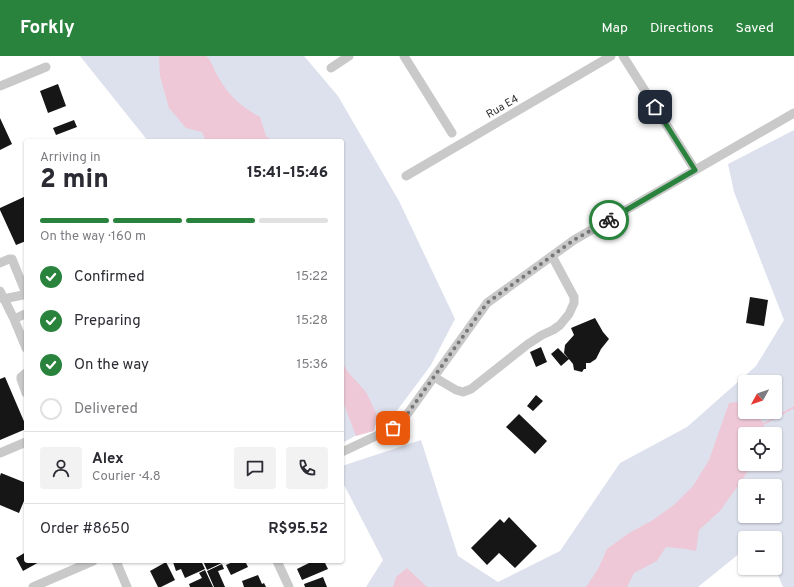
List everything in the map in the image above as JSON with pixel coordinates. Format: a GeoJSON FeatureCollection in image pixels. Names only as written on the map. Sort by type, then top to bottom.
{"type":"FeatureCollection","features":[{"type":"Feature","properties":{"kind":"street"},"geometry":{"type":"LineString","coordinates":[[330,68],[349,56]]}},
{"type":"Feature","properties":{"kind":"street"},"geometry":{"type":"LineString","coordinates":[[404,56],[452,133]]}},
{"type":"Feature","properties":{"kind":"street","name":"Rua E4"},"geometry":{"type":"LineString","coordinates":[[406,176],[611,56]]}},
{"type":"Feature","properties":{"kind":"street"},"geometry":{"type":"LineString","coordinates":[[623,56],[695,170]]}},
{"type":"Feature","properties":{"kind":"street"},"geometry":{"type":"LineString","coordinates":[[0,86],[46,67]]}},
{"type":"Feature","properties":{"kind":"street"},"geometry":{"type":"LineString","coordinates":[[344,451],[393,428],[408,413],[487,303],[574,240],[794,113]]}},
{"type":"Feature","properties":{"kind":"street"},"geometry":{"type":"LineString","coordinates":[[434,377],[456,390],[463,392],[471,389],[528,344],[560,325],[569,314],[574,303],[574,297],[552,256]]}},
{"type":"Feature","properties":{"kind":"street"},"geometry":{"type":"LineString","coordinates":[[0,263],[12,259],[24,289]]}},
{"type":"Feature","properties":{"kind":"street"},"geometry":{"type":"LineString","coordinates":[[24,294],[2,300],[14,319],[24,343]]}},
{"type":"Feature","properties":{"kind":"street"},"geometry":{"type":"LineString","coordinates":[[14,319],[24,314]]}},
{"type":"Feature","properties":{"kind":"street"},"geometry":{"type":"LineString","coordinates":[[24,375],[21,377],[24,387]]}},
{"type":"Feature","properties":{"kind":"street"},"geometry":{"type":"LineString","coordinates":[[0,453],[24,443]]}},
{"type":"Feature","properties":{"kind":"street"},"geometry":{"type":"LineString","coordinates":[[33,587],[88,563]]}},
{"type":"Feature","properties":{"kind":"street"},"geometry":{"type":"LineString","coordinates":[[117,563],[127,587]]}},
{"type":"Feature","properties":{"kind":"street"},"geometry":{"type":"LineString","coordinates":[[278,563],[289,587]]}},
{"type":"Feature","properties":{"kind":"shaded area"},"geometry":{"type":"Polygon","coordinates":[[[80,56],[304,56],[338,96],[399,201],[455,319],[431,365],[393,416],[344,442],[344,139],[146,139],[80,56]]]}},
{"type":"Feature","properties":{"kind":"shaded area"},"geometry":{"type":"Polygon","coordinates":[[[206,56],[230,94],[240,104],[260,117],[266,136],[270,139],[205,139],[202,132],[186,128],[169,108],[160,76],[159,57],[206,56]]]}},
{"type":"Feature","properties":{"kind":"shaded area"},"geometry":{"type":"Polygon","coordinates":[[[794,130],[794,587],[783,587],[778,575],[782,575],[782,531],[738,531],[738,555],[698,587],[366,587],[383,560],[344,485],[344,465],[421,440],[458,556],[498,582],[560,551],[620,463],[687,427],[738,382],[738,419],[782,419],[782,375],[746,375],[756,366],[784,320],[734,192],[728,164],[794,130]]]}},
{"type":"Feature","properties":{"kind":"shaded area"},"geometry":{"type":"Polygon","coordinates":[[[344,365],[366,392],[377,415],[374,431],[356,436],[344,404],[344,365]]]}},
{"type":"Feature","properties":{"kind":"shaded area"},"geometry":{"type":"Polygon","coordinates":[[[738,402],[738,419],[760,419],[764,424],[764,427],[738,427],[738,471],[748,471],[743,479],[738,479],[738,486],[720,511],[699,530],[696,551],[666,547],[657,561],[634,573],[627,587],[586,587],[598,569],[607,549],[629,533],[653,520],[675,504],[693,486],[709,460],[729,403],[738,402]]]}},
{"type":"Feature","properties":{"kind":"shaded area"},"geometry":{"type":"Polygon","coordinates":[[[407,568],[427,587],[393,587],[396,577],[407,568]]]}},
{"type":"Feature","properties":{"kind":"building"},"geometry":{"type":"Polygon","coordinates":[[[58,84],[66,106],[48,113],[40,91],[58,84]]]}},
{"type":"Feature","properties":{"kind":"building"},"geometry":{"type":"Polygon","coordinates":[[[0,118],[12,144],[0,150],[0,118]]]}},
{"type":"Feature","properties":{"kind":"building"},"geometry":{"type":"Polygon","coordinates":[[[74,120],[77,127],[56,135],[53,128],[74,120]]]}},
{"type":"Feature","properties":{"kind":"building"},"geometry":{"type":"Polygon","coordinates":[[[24,197],[24,242],[16,245],[0,208],[24,197]]]}},
{"type":"Feature","properties":{"kind":"building"},"geometry":{"type":"Polygon","coordinates":[[[750,297],[768,300],[764,326],[746,323],[750,297]]]}},
{"type":"Feature","properties":{"kind":"building"},"geometry":{"type":"Polygon","coordinates":[[[595,318],[609,339],[601,349],[596,359],[590,363],[586,363],[586,369],[582,372],[574,370],[573,364],[564,353],[565,345],[574,335],[571,328],[595,318]]]}},
{"type":"Feature","properties":{"kind":"building"},"geometry":{"type":"Polygon","coordinates":[[[541,347],[547,362],[536,367],[530,352],[541,347]]]}},
{"type":"Feature","properties":{"kind":"building"},"geometry":{"type":"Polygon","coordinates":[[[558,348],[569,359],[561,366],[551,354],[558,348]]]}},
{"type":"Feature","properties":{"kind":"building"},"geometry":{"type":"Polygon","coordinates":[[[5,377],[24,421],[24,430],[0,440],[0,379],[5,377]]]}},
{"type":"Feature","properties":{"kind":"building"},"geometry":{"type":"Polygon","coordinates":[[[536,395],[543,401],[533,411],[527,406],[536,395]]]}},
{"type":"Feature","properties":{"kind":"building"},"geometry":{"type":"Polygon","coordinates":[[[519,414],[547,441],[535,454],[506,427],[519,414]]]}},
{"type":"Feature","properties":{"kind":"building"},"geometry":{"type":"Polygon","coordinates":[[[1,473],[24,482],[24,501],[19,513],[0,505],[1,473]]]}},
{"type":"Feature","properties":{"kind":"building"},"geometry":{"type":"Polygon","coordinates":[[[509,517],[537,546],[515,568],[499,553],[487,565],[471,548],[500,519],[504,523],[509,517]]]}},
{"type":"Feature","properties":{"kind":"building"},"geometry":{"type":"Polygon","coordinates":[[[24,553],[24,563],[37,563],[23,571],[16,558],[24,553]]]}},
{"type":"Feature","properties":{"kind":"building"},"geometry":{"type":"Polygon","coordinates":[[[166,563],[175,580],[158,587],[150,571],[166,563]]]}},
{"type":"Feature","properties":{"kind":"building"},"geometry":{"type":"Polygon","coordinates":[[[173,563],[202,563],[205,569],[185,578],[181,569],[176,571],[173,563]]]}},
{"type":"Feature","properties":{"kind":"building"},"geometry":{"type":"Polygon","coordinates":[[[204,563],[222,563],[207,570],[204,563]]]}},
{"type":"Feature","properties":{"kind":"building"},"geometry":{"type":"Polygon","coordinates":[[[230,563],[246,563],[248,567],[231,575],[226,565],[230,563]]]}},
{"type":"Feature","properties":{"kind":"building"},"geometry":{"type":"Polygon","coordinates":[[[309,563],[325,563],[328,569],[302,580],[297,569],[309,563]]]}},
{"type":"Feature","properties":{"kind":"building"},"geometry":{"type":"Polygon","coordinates":[[[222,564],[224,569],[218,571],[225,587],[214,587],[207,571],[222,564]]]}},
{"type":"Feature","properties":{"kind":"building"},"geometry":{"type":"Polygon","coordinates":[[[205,570],[213,587],[190,587],[189,584],[202,578],[199,573],[205,570]]]}},
{"type":"Feature","properties":{"kind":"building"},"geometry":{"type":"Polygon","coordinates":[[[258,575],[262,584],[264,583],[266,587],[244,587],[242,581],[258,575]]]}},
{"type":"Feature","properties":{"kind":"building"},"geometry":{"type":"Polygon","coordinates":[[[323,577],[327,587],[305,587],[304,584],[323,577]]]}},
{"type":"Feature","properties":{"kind":"waterway"},"geometry":{"type":"LineString","coordinates":[[764,424],[794,407]]}},
{"type":"Feature","properties":{"kind":"way so far"},"geometry":{"type":"LineString","coordinates":[[393,428],[408,413],[487,303],[574,240],[609,220]]}},
{"type":"Feature","properties":{"kind":"route"},"geometry":{"type":"LineString","coordinates":[[609,220],[695,170],[655,107]]}}]}
